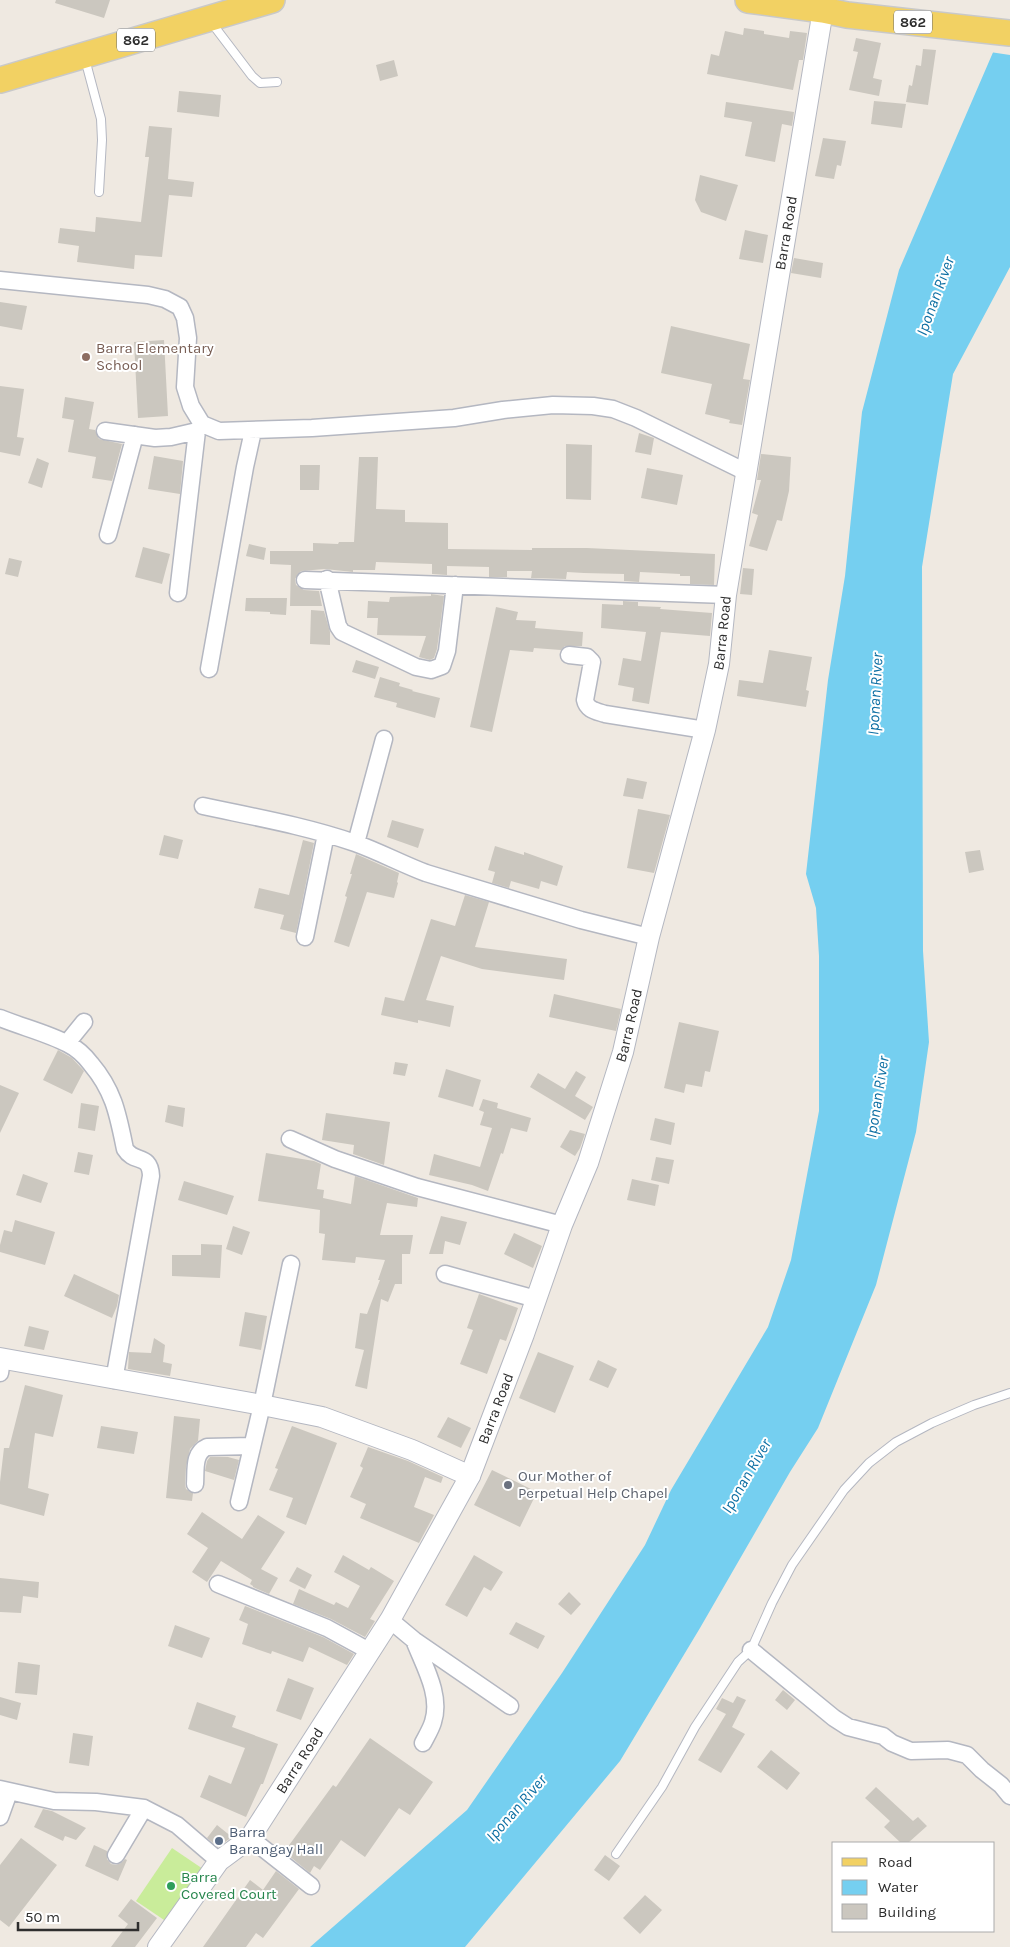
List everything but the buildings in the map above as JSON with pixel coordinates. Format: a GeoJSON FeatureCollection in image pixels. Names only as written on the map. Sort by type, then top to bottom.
{"type":"FeatureCollection","features":[{"type":"Feature","properties":{"kind":"main road","name":"862"},"geometry":{"type":"LineString","coordinates":[[0,80],[272,0]]}},
{"type":"Feature","properties":{"kind":"main road","name":"862"},"geometry":{"type":"LineString","coordinates":[[748,0],[824,5],[847,15],[1010,33]]}},
{"type":"Feature","properties":{"kind":"street","name":"Barra Road"},"geometry":{"type":"LineString","coordinates":[[158,1947],[219,1861],[250,1838],[371,1652],[470,1476],[562,1225],[588,1163],[623,1052],[649,936],[705,730],[719,664],[726,595],[824,5]]}},
{"type":"Feature","properties":{"kind":"street"},"geometry":{"type":"LineString","coordinates":[[0,280],[148,295],[165,299],[180,307],[186,318],[188,338],[185,387],[199,428],[178,593]]}},
{"type":"Feature","properties":{"kind":"street"},"geometry":{"type":"LineString","coordinates":[[106,431],[135,436],[171,438],[199,428],[253,431],[454,418],[503,410],[553,405],[593,406],[613,409],[636,418],[746,472]]}},
{"type":"Feature","properties":{"kind":"street"},"geometry":{"type":"LineString","coordinates":[[209,669],[253,431]]}},
{"type":"Feature","properties":{"kind":"street"},"geometry":{"type":"LineString","coordinates":[[108,535],[135,436]]}},
{"type":"Feature","properties":{"kind":"street"},"geometry":{"type":"LineString","coordinates":[[327,579],[338,626],[342,632],[416,667],[431,670],[442,666],[447,651],[455,585]]}},
{"type":"Feature","properties":{"kind":"street"},"geometry":{"type":"LineString","coordinates":[[305,580],[327,579],[726,595]]}},
{"type":"Feature","properties":{"kind":"street"},"geometry":{"type":"LineString","coordinates":[[569,655],[587,657],[592,662],[585,700],[589,708],[605,714],[705,730]]}},
{"type":"Feature","properties":{"kind":"street"},"geometry":{"type":"LineString","coordinates":[[356,844],[384,739]]}},
{"type":"Feature","properties":{"kind":"street"},"geometry":{"type":"LineString","coordinates":[[203,806],[326,834],[356,844],[426,873],[580,920],[649,936]]}},
{"type":"Feature","properties":{"kind":"street"},"geometry":{"type":"LineString","coordinates":[[305,937],[326,834]]}},
{"type":"Feature","properties":{"kind":"street"},"geometry":{"type":"LineString","coordinates":[[0,1018],[67,1043],[84,1056],[101,1075],[111,1092],[128,1154],[147,1162],[150,1166],[151,1176],[114,1380]]}},
{"type":"Feature","properties":{"kind":"street"},"geometry":{"type":"LineString","coordinates":[[67,1043],[84,1022]]}},
{"type":"Feature","properties":{"kind":"street"},"geometry":{"type":"LineString","coordinates":[[290,1139],[335,1159],[417,1187],[562,1225]]}},
{"type":"Feature","properties":{"kind":"street"},"geometry":{"type":"LineString","coordinates":[[238,1502],[262,1405],[291,1264]]}},
{"type":"Feature","properties":{"kind":"street"},"geometry":{"type":"LineString","coordinates":[[446,1274],[536,1299]]}},
{"type":"Feature","properties":{"kind":"street"},"geometry":{"type":"LineString","coordinates":[[1,1364],[114,1380],[322,1417],[412,1450],[470,1476]]}},
{"type":"Feature","properties":{"kind":"street"},"geometry":{"type":"LineString","coordinates":[[195,1484],[198,1454],[201,1449],[208,1447],[252,1446]]}},
{"type":"Feature","properties":{"kind":"street"},"geometry":{"type":"LineString","coordinates":[[218,1584],[327,1628],[371,1652]]}},
{"type":"Feature","properties":{"kind":"street"},"geometry":{"type":"LineString","coordinates":[[390,1620],[414,1640],[510,1706]]}},
{"type":"Feature","properties":{"kind":"street"},"geometry":{"type":"LineString","coordinates":[[414,1640],[426,1671],[436,1707],[433,1723],[423,1743]]}},
{"type":"Feature","properties":{"kind":"street"},"geometry":{"type":"LineString","coordinates":[[751,1650],[834,1718],[848,1727],[884,1736],[892,1743],[911,1751],[948,1750],[967,1755],[1001,1785],[1010,1796]]}},
{"type":"Feature","properties":{"kind":"street"},"geometry":{"type":"LineString","coordinates":[[0,1817],[4,1790],[54,1801],[96,1802],[144,1808],[177,1825],[219,1861]]}},
{"type":"Feature","properties":{"kind":"street"},"geometry":{"type":"LineString","coordinates":[[116,1855],[144,1808]]}},
{"type":"Feature","properties":{"kind":"street"},"geometry":{"type":"LineString","coordinates":[[250,1838],[311,1886]]}},
{"type":"Feature","properties":{"kind":"lane"},"geometry":{"type":"LineString","coordinates":[[208,18],[252,76],[260,83],[277,82]]}},
{"type":"Feature","properties":{"kind":"lane"},"geometry":{"type":"LineString","coordinates":[[84,55],[101,119],[102,140],[99,192]]}},
{"type":"Feature","properties":{"kind":"lane"},"geometry":{"type":"LineString","coordinates":[[616,1854],[662,1787],[696,1728],[738,1662],[751,1650],[772,1602],[792,1565],[839,1497],[869,1462],[896,1442],[932,1423],[974,1405],[1010,1393]]}},
{"type":"Feature","properties":{"kind":"green space","name":"Barra Covered Court"},"geometry":{"type":"Polygon","coordinates":[[[172,1848],[206,1871],[170,1924],[136,1901],[172,1848]]]}},
{"type":"Feature","properties":{"kind":"water","name":"Iponan River"},"geometry":{"type":"Polygon","coordinates":[[[1010,13],[1010,267],[953,374],[922,567],[923,951],[929,1042],[916,1132],[876,1285],[818,1428],[790,1472],[700,1628],[620,1761],[465,1947],[310,1947],[467,1810],[562,1673],[645,1545],[671,1490],[768,1327],[791,1260],[819,1111],[819,956],[816,908],[806,874],[828,680],[845,576],[862,412],[899,270],[1010,13]]]}},
{"type":"Feature","properties":{"kind":"pier"},"geometry":{"type":"Polygon","coordinates":[[[1008,12],[1010,13],[1010,55],[990,52],[1008,12]]]}},
{"type":"Feature","properties":{"kind":"place","name":"Barra Elementary School"},"geometry":{"type":"Point","coordinates":[86,357]}},
{"type":"Feature","properties":{"kind":"place","name":"Our Mother of Perpetual Help Chapel"},"geometry":{"type":"Point","coordinates":[508,1485]}},
{"type":"Feature","properties":{"kind":"place","name":"Barra Barangay Hall"},"geometry":{"type":"Point","coordinates":[219,1841]}},
{"type":"Feature","properties":{"kind":"place","name":"Barra Covered Court"},"geometry":{"type":"Point","coordinates":[171,1886]}}]}
